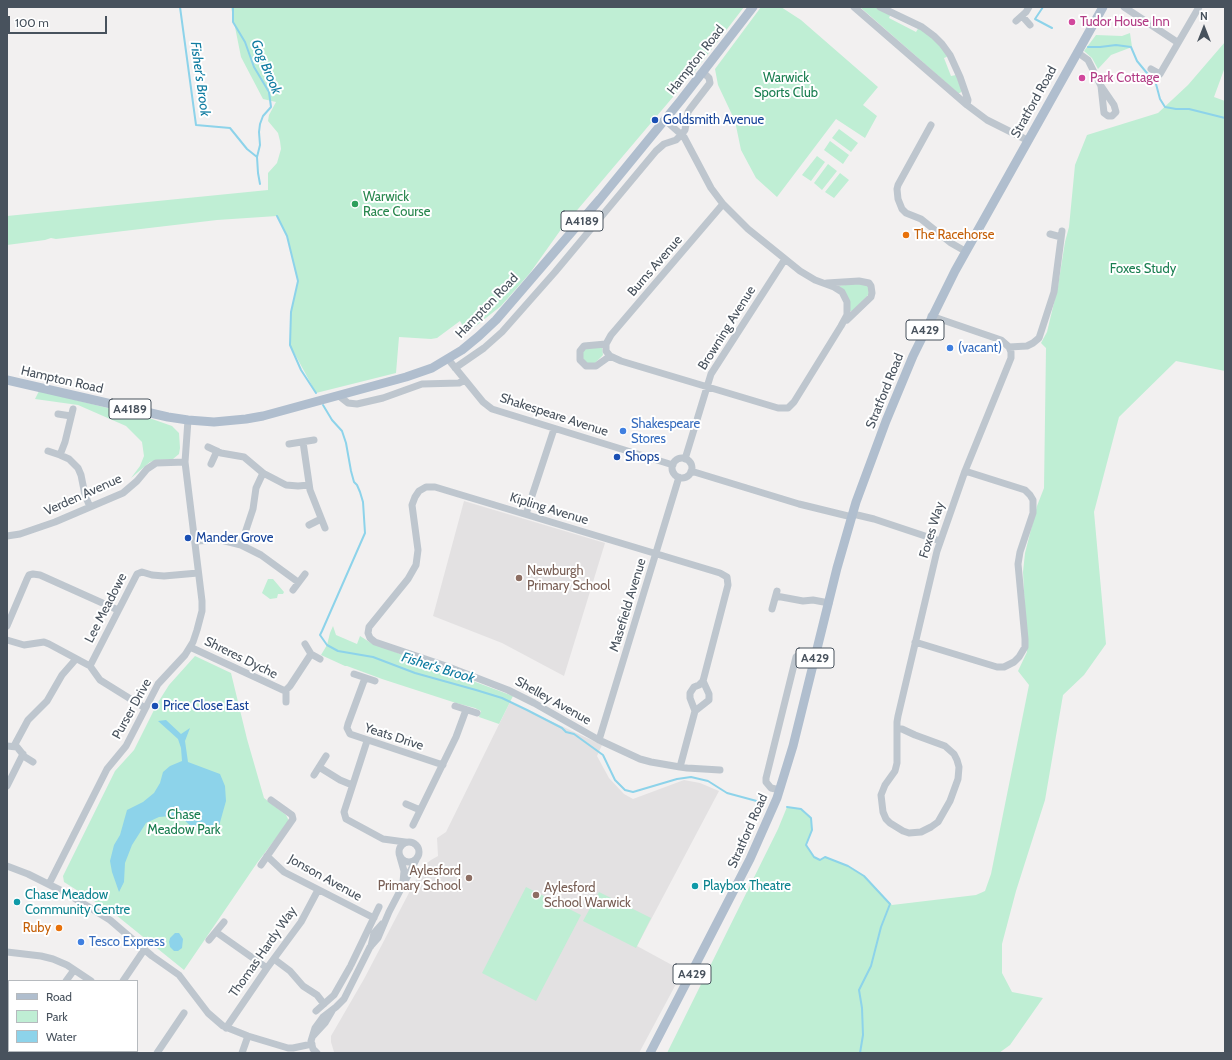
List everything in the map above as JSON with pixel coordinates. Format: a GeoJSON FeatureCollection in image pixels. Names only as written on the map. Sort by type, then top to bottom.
{"type":"FeatureCollection","features":[{"type":"Feature","properties":{"kind":"main road","name":"Hampton Road"},"geometry":{"type":"LineString","coordinates":[[7,380],[151,414],[188,420],[214,422],[263,416],[339,396],[417,374],[448,359],[471,343],[496,320],[590,212],[703,72],[753,7]]}},
{"type":"Feature","properties":{"kind":"main road","name":"A429"},"geometry":{"type":"LineString","coordinates":[[1077,52],[1103,7]]}},
{"type":"Feature","properties":{"kind":"main road","name":"Stratford Road"},"geometry":{"type":"LineString","coordinates":[[650,1053],[766,827],[780,790],[793,746],[828,603],[862,483],[913,356],[931,316],[965,251],[1077,52]]}},
{"type":"Feature","properties":{"kind":"street"},"geometry":{"type":"LineString","coordinates":[[854,7],[967,105],[987,120],[1027,140]]}},
{"type":"Feature","properties":{"kind":"street"},"geometry":{"type":"LineString","coordinates":[[880,7],[922,27],[942,44],[950,55],[960,77],[968,100],[967,105]]}},
{"type":"Feature","properties":{"kind":"street"},"geometry":{"type":"LineString","coordinates":[[1030,7],[1019,18],[1030,25]]}},
{"type":"Feature","properties":{"kind":"street"},"geometry":{"type":"LineString","coordinates":[[1124,7],[1177,42]]}},
{"type":"Feature","properties":{"kind":"street"},"geometry":{"type":"LineString","coordinates":[[1151,69],[1160,74],[1198,7]]}},
{"type":"Feature","properties":{"kind":"street"},"geometry":{"type":"LineString","coordinates":[[1077,52],[1088,60],[1101,86]]}},
{"type":"Feature","properties":{"kind":"street"},"geometry":{"type":"LineString","coordinates":[[682,134],[685,130],[688,112],[710,83],[709,78],[703,72]]}},
{"type":"Feature","properties":{"kind":"street"},"geometry":{"type":"LineString","coordinates":[[610,356],[596,366],[586,366],[580,360],[580,351],[584,346],[606,344],[606,351],[610,356],[621,362],[778,408],[788,408],[794,402],[847,315],[847,302],[842,292],[800,271],[748,229],[723,204],[711,188],[687,140],[682,134],[664,120]]}},
{"type":"Feature","properties":{"kind":"street"},"geometry":{"type":"LineString","coordinates":[[931,125],[923,147],[898,185],[896,194],[899,204],[906,212],[921,219],[951,243],[965,251]]}},
{"type":"Feature","properties":{"kind":"street","name":"Hampton Road"},"geometry":{"type":"LineString","coordinates":[[455,368],[490,343],[502,332],[555,272],[656,150],[664,144],[676,140],[682,134]]}},
{"type":"Feature","properties":{"kind":"street","name":"Burns Avenue"},"geometry":{"type":"LineString","coordinates":[[606,344],[611,335],[723,204]]}},
{"type":"Feature","properties":{"kind":"street"},"geometry":{"type":"LineString","coordinates":[[931,316],[1001,340],[1009,347],[1027,346],[1033,343],[1039,338],[1054,292],[1061,234],[1050,234]]}},
{"type":"Feature","properties":{"kind":"street","name":"Browning Avenue"},"geometry":{"type":"LineString","coordinates":[[685,459],[711,374],[784,259]]}},
{"type":"Feature","properties":{"kind":"street"},"geometry":{"type":"LineString","coordinates":[[824,284],[860,281],[869,283],[872,289],[871,298],[841,326]]}},
{"type":"Feature","properties":{"kind":"street","name":"Foxes Way"},"geometry":{"type":"LineString","coordinates":[[897,729],[902,729],[945,746],[954,754],[957,760],[958,779],[950,801],[938,822],[921,832],[903,832],[886,819],[881,806],[882,791],[895,771],[897,763],[897,729],[898,716],[940,541],[965,471],[1011,358],[1009,347]]}},
{"type":"Feature","properties":{"kind":"street","name":"Shakespeare Avenue"},"geometry":{"type":"LineString","coordinates":[[448,359],[483,402],[492,409],[673,465]]}},
{"type":"Feature","properties":{"kind":"street"},"geometry":{"type":"LineString","coordinates":[[339,396],[348,403],[357,404],[383,398],[422,384],[459,383],[465,380]]}},
{"type":"Feature","properties":{"kind":"street"},"geometry":{"type":"LineString","coordinates":[[60,455],[65,442],[73,408]]}},
{"type":"Feature","properties":{"kind":"street"},"geometry":{"type":"LineString","coordinates":[[58,414],[71,416]]}},
{"type":"Feature","properties":{"kind":"street","name":"Purser Drive"},"geometry":{"type":"LineString","coordinates":[[48,884],[105,773],[112,762],[126,746],[158,684],[182,659],[190,647],[199,623],[202,607],[185,462],[188,420]]}},
{"type":"Feature","properties":{"kind":"street"},"geometry":{"type":"LineString","coordinates":[[526,514],[554,428]]}},
{"type":"Feature","properties":{"kind":"street"},"geometry":{"type":"LineString","coordinates":[[289,444],[314,440]]}},
{"type":"Feature","properties":{"kind":"street"},"geometry":{"type":"LineString","coordinates":[[303,442],[309,485],[325,528]]}},
{"type":"Feature","properties":{"kind":"street"},"geometry":{"type":"LineString","coordinates":[[208,447],[217,451],[244,457],[263,473],[286,485],[309,485]]}},
{"type":"Feature","properties":{"kind":"street"},"geometry":{"type":"LineString","coordinates":[[48,451],[69,459],[78,468],[85,495],[90,507]]}},
{"type":"Feature","properties":{"kind":"street"},"geometry":{"type":"LineString","coordinates":[[211,464],[217,451]]}},
{"type":"Feature","properties":{"kind":"street"},"geometry":{"type":"LineString","coordinates":[[678,459],[685,459],[690,463],[691,471],[686,477],[679,477],[674,473],[673,465],[678,459]]}},
{"type":"Feature","properties":{"kind":"street","name":"Verden Avenue"},"geometry":{"type":"LineString","coordinates":[[7,536],[20,534],[55,522],[128,490],[147,469],[156,464],[185,462]]}},
{"type":"Feature","properties":{"kind":"street"},"geometry":{"type":"LineString","coordinates":[[691,471],[798,504],[852,516],[874,519],[940,541]]}},
{"type":"Feature","properties":{"kind":"street"},"geometry":{"type":"LineString","coordinates":[[916,642],[997,667],[1004,667],[1014,662],[1019,657],[1025,646],[1018,564],[1020,552],[1033,513],[1033,500],[1025,490],[965,471]]}},
{"type":"Feature","properties":{"kind":"street"},"geometry":{"type":"LineString","coordinates":[[241,545],[253,509],[256,488],[263,473]]}},
{"type":"Feature","properties":{"kind":"street","name":"Masefield Avenue"},"geometry":{"type":"LineString","coordinates":[[599,740],[679,477]]}},
{"type":"Feature","properties":{"kind":"street","name":"Kipling Avenue"},"geometry":{"type":"LineString","coordinates":[[375,642],[368,636],[369,627],[408,579],[416,565],[418,550],[412,505],[413,500],[416,494],[422,489],[426,487],[435,487],[720,573],[727,577],[728,585],[703,682]]}},
{"type":"Feature","properties":{"kind":"street"},"geometry":{"type":"LineString","coordinates":[[309,525],[321,519]]}},
{"type":"Feature","properties":{"kind":"street"},"geometry":{"type":"LineString","coordinates":[[195,541],[221,540],[241,545],[261,555],[298,582]]}},
{"type":"Feature","properties":{"kind":"street","name":"Lee Meadowe"},"geometry":{"type":"LineString","coordinates":[[90,666],[135,575],[138,572],[164,576],[198,573]]}},
{"type":"Feature","properties":{"kind":"street"},"geometry":{"type":"LineString","coordinates":[[7,626],[29,575],[33,574],[40,575],[118,610]]}},
{"type":"Feature","properties":{"kind":"street"},"geometry":{"type":"LineString","coordinates":[[292,590],[305,574]]}},
{"type":"Feature","properties":{"kind":"street"},"geometry":{"type":"LineString","coordinates":[[772,609],[777,593],[803,601],[813,600],[828,603]]}},
{"type":"Feature","properties":{"kind":"street"},"geometry":{"type":"LineString","coordinates":[[7,640],[24,645],[46,643],[90,666],[100,680],[145,708]]}},
{"type":"Feature","properties":{"kind":"street","name":"Shelley Avenue"},"geometry":{"type":"LineString","coordinates":[[375,642],[508,690],[599,740],[646,761],[680,767],[720,770]]}},
{"type":"Feature","properties":{"kind":"street"},"geometry":{"type":"LineString","coordinates":[[305,644],[311,654],[320,659]]}},
{"type":"Feature","properties":{"kind":"street","name":"Shreres Dyche"},"geometry":{"type":"LineString","coordinates":[[190,647],[280,690],[286,690],[290,686],[311,654]]}},
{"type":"Feature","properties":{"kind":"street","name":"Stratford Road"},"geometry":{"type":"LineString","coordinates":[[780,790],[774,789],[768,785],[766,778],[796,657],[801,653],[816,652]]}},
{"type":"Feature","properties":{"kind":"street"},"geometry":{"type":"LineString","coordinates":[[33,762],[22,754],[19,749],[11,746],[28,720],[47,700],[62,674],[76,659]]}},
{"type":"Feature","properties":{"kind":"street"},"geometry":{"type":"LineString","coordinates":[[354,674],[375,681]]}},
{"type":"Feature","properties":{"kind":"street","name":"Yeats Drive"},"geometry":{"type":"LineString","coordinates":[[365,678],[348,728],[348,732],[351,735],[367,741],[443,764]]}},
{"type":"Feature","properties":{"kind":"street"},"geometry":{"type":"LineString","coordinates":[[680,767],[695,710],[690,698],[690,693],[694,687],[703,682],[709,694],[708,700],[695,710]]}},
{"type":"Feature","properties":{"kind":"street"},"geometry":{"type":"LineString","coordinates":[[286,690],[286,702]]}},
{"type":"Feature","properties":{"kind":"street"},"geometry":{"type":"LineString","coordinates":[[455,706],[477,713]]}},
{"type":"Feature","properties":{"kind":"street"},"geometry":{"type":"LineString","coordinates":[[413,824],[458,733],[466,710]]}},
{"type":"Feature","properties":{"kind":"street"},"geometry":{"type":"LineString","coordinates":[[317,1053],[312,1041],[315,1028],[319,1020],[332,1011],[344,999],[370,947],[374,934],[384,921],[420,853],[419,848],[412,842],[383,838],[346,819],[344,812],[367,741]]}},
{"type":"Feature","properties":{"kind":"street"},"geometry":{"type":"LineString","coordinates":[[7,786],[22,754]]}},
{"type":"Feature","properties":{"kind":"street"},"geometry":{"type":"LineString","coordinates":[[314,775],[326,756]]}},
{"type":"Feature","properties":{"kind":"street"},"geometry":{"type":"LineString","coordinates":[[319,767],[340,780],[352,785]]}},
{"type":"Feature","properties":{"kind":"street"},"geometry":{"type":"LineString","coordinates":[[261,864],[293,819],[292,814],[272,800]]}},
{"type":"Feature","properties":{"kind":"street"},"geometry":{"type":"LineString","coordinates":[[406,804],[420,810]]}},
{"type":"Feature","properties":{"kind":"street"},"geometry":{"type":"LineString","coordinates":[[383,838],[402,860],[409,862],[416,860]]}},
{"type":"Feature","properties":{"kind":"street"},"geometry":{"type":"LineString","coordinates":[[403,884],[404,871],[400,856],[400,847],[406,842]]}},
{"type":"Feature","properties":{"kind":"street","name":"Jonson Avenue"},"geometry":{"type":"LineString","coordinates":[[267,856],[284,872],[374,918]]}},
{"type":"Feature","properties":{"kind":"street"},"geometry":{"type":"LineString","coordinates":[[7,866],[48,884],[77,899],[102,915],[144,950],[179,975],[208,1013],[226,1028],[288,1048],[293,1048],[312,1041]]}},
{"type":"Feature","properties":{"kind":"street","name":"Thomas Hardy Way"},"geometry":{"type":"LineString","coordinates":[[226,1028],[301,922],[318,890]]}},
{"type":"Feature","properties":{"kind":"street"},"geometry":{"type":"LineString","coordinates":[[316,1011],[334,995],[379,907]]}},
{"type":"Feature","properties":{"kind":"street"},"geometry":{"type":"LineString","coordinates":[[209,940],[224,922]]}},
{"type":"Feature","properties":{"kind":"street"},"geometry":{"type":"LineString","coordinates":[[216,932],[267,968]]}},
{"type":"Feature","properties":{"kind":"street"},"geometry":{"type":"LineString","coordinates":[[124,980],[144,950]]}},
{"type":"Feature","properties":{"kind":"street"},"geometry":{"type":"LineString","coordinates":[[7,952],[49,957],[58,960],[89,980]]}},
{"type":"Feature","properties":{"kind":"street"},"geometry":{"type":"LineString","coordinates":[[274,959],[290,971],[303,986],[317,995],[324,1004]]}},
{"type":"Feature","properties":{"kind":"street"},"geometry":{"type":"LineString","coordinates":[[67,980],[74,970]]}},
{"type":"Feature","properties":{"kind":"street"},"geometry":{"type":"LineString","coordinates":[[158,1053],[184,1013]]}},
{"type":"Feature","properties":{"kind":"street"},"geometry":{"type":"LineString","coordinates":[[242,1053],[248,1036]]}},
{"type":"Feature","properties":{"kind":"shaded area","name":"Newburgh Primary School"},"geometry":{"type":"Polygon","coordinates":[[[464,501],[605,543],[564,676],[502,643],[433,616],[464,501]]]}},
{"type":"Feature","properties":{"kind":"shaded area","name":"Aylesford School Warwick"},"geometry":{"type":"Polygon","coordinates":[[[510,702],[602,745],[597,756],[609,778],[624,794],[633,799],[684,780],[700,783],[719,791],[637,946],[683,971],[639,1053],[334,1052],[331,1036],[364,979],[423,866],[438,856],[437,838],[446,832],[510,702]]]}},
{"type":"Feature","properties":{"kind":"green space","name":"Warwick Race Course"},"geometry":{"type":"Polygon","coordinates":[[[231,7],[744,7],[695,71],[562,228],[530,273],[501,306],[467,333],[460,321],[437,338],[399,337],[396,373],[316,393],[290,345],[291,312],[298,281],[287,236],[277,216],[217,220],[56,239],[51,238],[7,245],[7,216],[268,190],[268,173],[277,163],[281,149],[278,133],[268,121],[269,115],[276,102],[263,99],[241,57],[231,7]]]}},
{"type":"Feature","properties":{"kind":"green space","name":"Warwick Sports Club"},"geometry":{"type":"Polygon","coordinates":[[[761,7],[781,7],[801,20],[878,87],[863,105],[877,116],[865,138],[836,119],[777,197],[756,178],[741,150],[735,121],[718,85],[715,69],[761,7]]]}},
{"type":"Feature","properties":{"kind":"green space"},"geometry":{"type":"Polygon","coordinates":[[[860,7],[878,7],[891,13],[889,18],[916,32],[919,27],[933,37],[949,56],[944,58],[951,76],[956,75],[962,91],[958,93],[860,7]]]}},
{"type":"Feature","properties":{"kind":"green space"},"geometry":{"type":"Polygon","coordinates":[[[1130,33],[1132,47],[1111,55],[1098,69],[1092,58],[1084,51],[1096,35],[1122,36],[1130,33]]]}},
{"type":"Feature","properties":{"kind":"green space","name":"Foxes Study"},"geometry":{"type":"Polygon","coordinates":[[[1225,42],[1225,67],[1214,97],[1225,101],[1225,371],[1176,361],[1119,417],[1094,512],[1106,644],[1084,675],[1063,695],[1045,800],[1016,891],[1002,944],[1002,973],[1012,992],[1043,998],[1010,1045],[999,1053],[667,1053],[778,829],[787,807],[801,809],[811,818],[812,830],[806,845],[814,857],[820,860],[825,857],[845,865],[864,876],[892,905],[976,895],[985,891],[991,874],[1029,685],[1018,671],[1027,652],[1023,572],[1025,553],[1037,506],[1044,488],[1046,348],[1041,343],[1047,332],[1058,286],[1069,227],[1075,165],[1087,135],[1158,113],[1188,85],[1225,42]]]}},
{"type":"Feature","properties":{"kind":"green space"},"geometry":{"type":"Polygon","coordinates":[[[839,129],[858,143],[851,152],[832,138],[839,129]]]}},
{"type":"Feature","properties":{"kind":"green space"},"geometry":{"type":"Polygon","coordinates":[[[830,141],[849,155],[843,164],[824,150],[830,141]]]}},
{"type":"Feature","properties":{"kind":"green space"},"geometry":{"type":"Polygon","coordinates":[[[817,156],[825,162],[811,181],[802,175],[817,156]]]}},
{"type":"Feature","properties":{"kind":"green space"},"geometry":{"type":"Polygon","coordinates":[[[828,164],[837,171],[822,190],[814,183],[828,164]]]}},
{"type":"Feature","properties":{"kind":"green space"},"geometry":{"type":"Polygon","coordinates":[[[840,173],[849,180],[834,198],[825,192],[840,173]]]}},
{"type":"Feature","properties":{"kind":"green space"},"geometry":{"type":"Polygon","coordinates":[[[862,283],[868,286],[870,293],[853,311],[850,311],[837,286],[862,283]]]}},
{"type":"Feature","properties":{"kind":"green space"},"geometry":{"type":"Polygon","coordinates":[[[587,347],[602,348],[603,355],[594,364],[588,364],[582,359],[583,351],[587,347]]]}},
{"type":"Feature","properties":{"kind":"green space"},"geometry":{"type":"Polygon","coordinates":[[[39,391],[152,419],[172,426],[179,433],[179,454],[173,459],[150,462],[131,478],[140,466],[144,456],[142,442],[126,426],[78,405],[35,399],[39,391]]]}},
{"type":"Feature","properties":{"kind":"green space"},"geometry":{"type":"Polygon","coordinates":[[[268,579],[273,579],[284,592],[283,594],[278,594],[277,598],[270,599],[262,593],[268,579]]]}},
{"type":"Feature","properties":{"kind":"green space"},"geometry":{"type":"Polygon","coordinates":[[[333,626],[336,635],[357,644],[360,636],[371,643],[513,696],[499,724],[479,717],[481,711],[475,708],[345,666],[321,655],[327,645],[333,626]]]}},
{"type":"Feature","properties":{"kind":"green space","name":"Chase Meadow Park"},"geometry":{"type":"Polygon","coordinates":[[[195,656],[231,673],[247,739],[264,798],[286,815],[289,821],[257,863],[184,970],[116,915],[64,882],[63,876],[115,771],[134,750],[157,704],[169,685],[195,656]]]}},
{"type":"Feature","properties":{"kind":"green space"},"geometry":{"type":"Polygon","coordinates":[[[526,887],[581,915],[536,1001],[482,973],[526,887]]]}},
{"type":"Feature","properties":{"kind":"green space"},"geometry":{"type":"Polygon","coordinates":[[[599,892],[651,918],[636,948],[583,921],[599,892]]]}},
{"type":"Feature","properties":{"kind":"water"},"geometry":{"type":"Polygon","coordinates":[[[166,720],[181,734],[190,728],[185,741],[188,762],[220,774],[225,786],[226,801],[219,826],[214,836],[207,835],[194,829],[183,819],[171,816],[159,817],[146,823],[132,845],[125,863],[124,882],[119,892],[110,861],[114,845],[120,835],[127,810],[143,802],[154,793],[160,783],[163,772],[170,766],[182,761],[181,748],[178,739],[158,721],[166,720]]]}},
{"type":"Feature","properties":{"kind":"water"},"geometry":{"type":"Polygon","coordinates":[[[175,933],[179,933],[183,939],[182,948],[178,951],[174,951],[170,947],[169,942],[170,938],[175,933]]]}},
{"type":"Feature","properties":{"kind":"waterway","name":"Fisher's Brook"},"geometry":{"type":"LineString","coordinates":[[180,7],[196,125],[230,128],[247,149],[257,157],[260,184]]}},
{"type":"Feature","properties":{"kind":"waterway","name":"Gog Brook"},"geometry":{"type":"LineString","coordinates":[[233,7],[233,22],[245,42],[254,67],[269,92],[271,107],[263,116],[260,124],[260,145],[257,157]]}},
{"type":"Feature","properties":{"kind":"waterway"},"geometry":{"type":"LineString","coordinates":[[1043,7],[1035,19],[1052,28]]}},
{"type":"Feature","properties":{"kind":"waterway"},"geometry":{"type":"LineString","coordinates":[[1088,47],[1116,45],[1131,47],[1137,61],[1156,84],[1160,99],[1165,107],[1189,109],[1225,118]]}},
{"type":"Feature","properties":{"kind":"waterway","name":"Fisher's Brook"},"geometry":{"type":"LineString","coordinates":[[277,216],[287,236],[298,281],[291,312],[290,345],[301,370],[316,393]]}},
{"type":"Feature","properties":{"kind":"waterway","name":"Fisher's Brook"},"geometry":{"type":"LineString","coordinates":[[323,405],[332,420],[342,431],[346,443],[354,482],[357,485],[363,502],[365,533],[320,635],[327,645],[338,651],[373,657],[415,673],[502,698],[527,710],[562,728],[566,732],[574,734],[603,755],[615,780],[625,790],[633,792],[677,779],[691,777],[708,781],[727,793],[764,803]]}},
{"type":"Feature","properties":{"kind":"waterway","name":"Fisher's Brook"},"geometry":{"type":"LineString","coordinates":[[787,807],[801,809],[811,818],[812,830],[806,845],[814,857],[820,860],[825,857],[848,866],[864,876],[890,904],[881,927],[871,966],[859,990],[862,1008],[863,1035],[860,1053]]}},
{"type":"Feature","properties":{"kind":"place","name":"Tudor House Inn"},"geometry":{"type":"Point","coordinates":[1072,22]}},
{"type":"Feature","properties":{"kind":"place","name":"Park Cottage"},"geometry":{"type":"Point","coordinates":[1082,78]}},
{"type":"Feature","properties":{"kind":"place","name":"Goldsmith Avenue"},"geometry":{"type":"Point","coordinates":[655,120]}},
{"type":"Feature","properties":{"kind":"place","name":"Warwick Race Course"},"geometry":{"type":"Point","coordinates":[355,204]}},
{"type":"Feature","properties":{"kind":"place","name":"The Racehorse"},"geometry":{"type":"Point","coordinates":[906,235]}},
{"type":"Feature","properties":{"kind":"place","name":"(vacant)"},"geometry":{"type":"Point","coordinates":[950,348]}},
{"type":"Feature","properties":{"kind":"place","name":"Shakespeare Stores"},"geometry":{"type":"Point","coordinates":[623,431]}},
{"type":"Feature","properties":{"kind":"place","name":"Shops"},"geometry":{"type":"Point","coordinates":[617,457]}},
{"type":"Feature","properties":{"kind":"place","name":"Mander Grove"},"geometry":{"type":"Point","coordinates":[188,538]}},
{"type":"Feature","properties":{"kind":"place","name":"Newburgh Primary School"},"geometry":{"type":"Point","coordinates":[519,578]}},
{"type":"Feature","properties":{"kind":"place","name":"Price Close East"},"geometry":{"type":"Point","coordinates":[155,706]}},
{"type":"Feature","properties":{"kind":"place","name":"Aylesford Primary School"},"geometry":{"type":"Point","coordinates":[469,878]}},
{"type":"Feature","properties":{"kind":"place","name":"Playbox Theatre"},"geometry":{"type":"Point","coordinates":[695,886]}},
{"type":"Feature","properties":{"kind":"place","name":"Aylesford School Warwick"},"geometry":{"type":"Point","coordinates":[536,895]}},
{"type":"Feature","properties":{"kind":"place","name":"Chase Meadow Community Centre"},"geometry":{"type":"Point","coordinates":[17,902]}},
{"type":"Feature","properties":{"kind":"place","name":"Ruby"},"geometry":{"type":"Point","coordinates":[59,928]}},
{"type":"Feature","properties":{"kind":"place","name":"Tesco Express"},"geometry":{"type":"Point","coordinates":[81,942]}}]}
